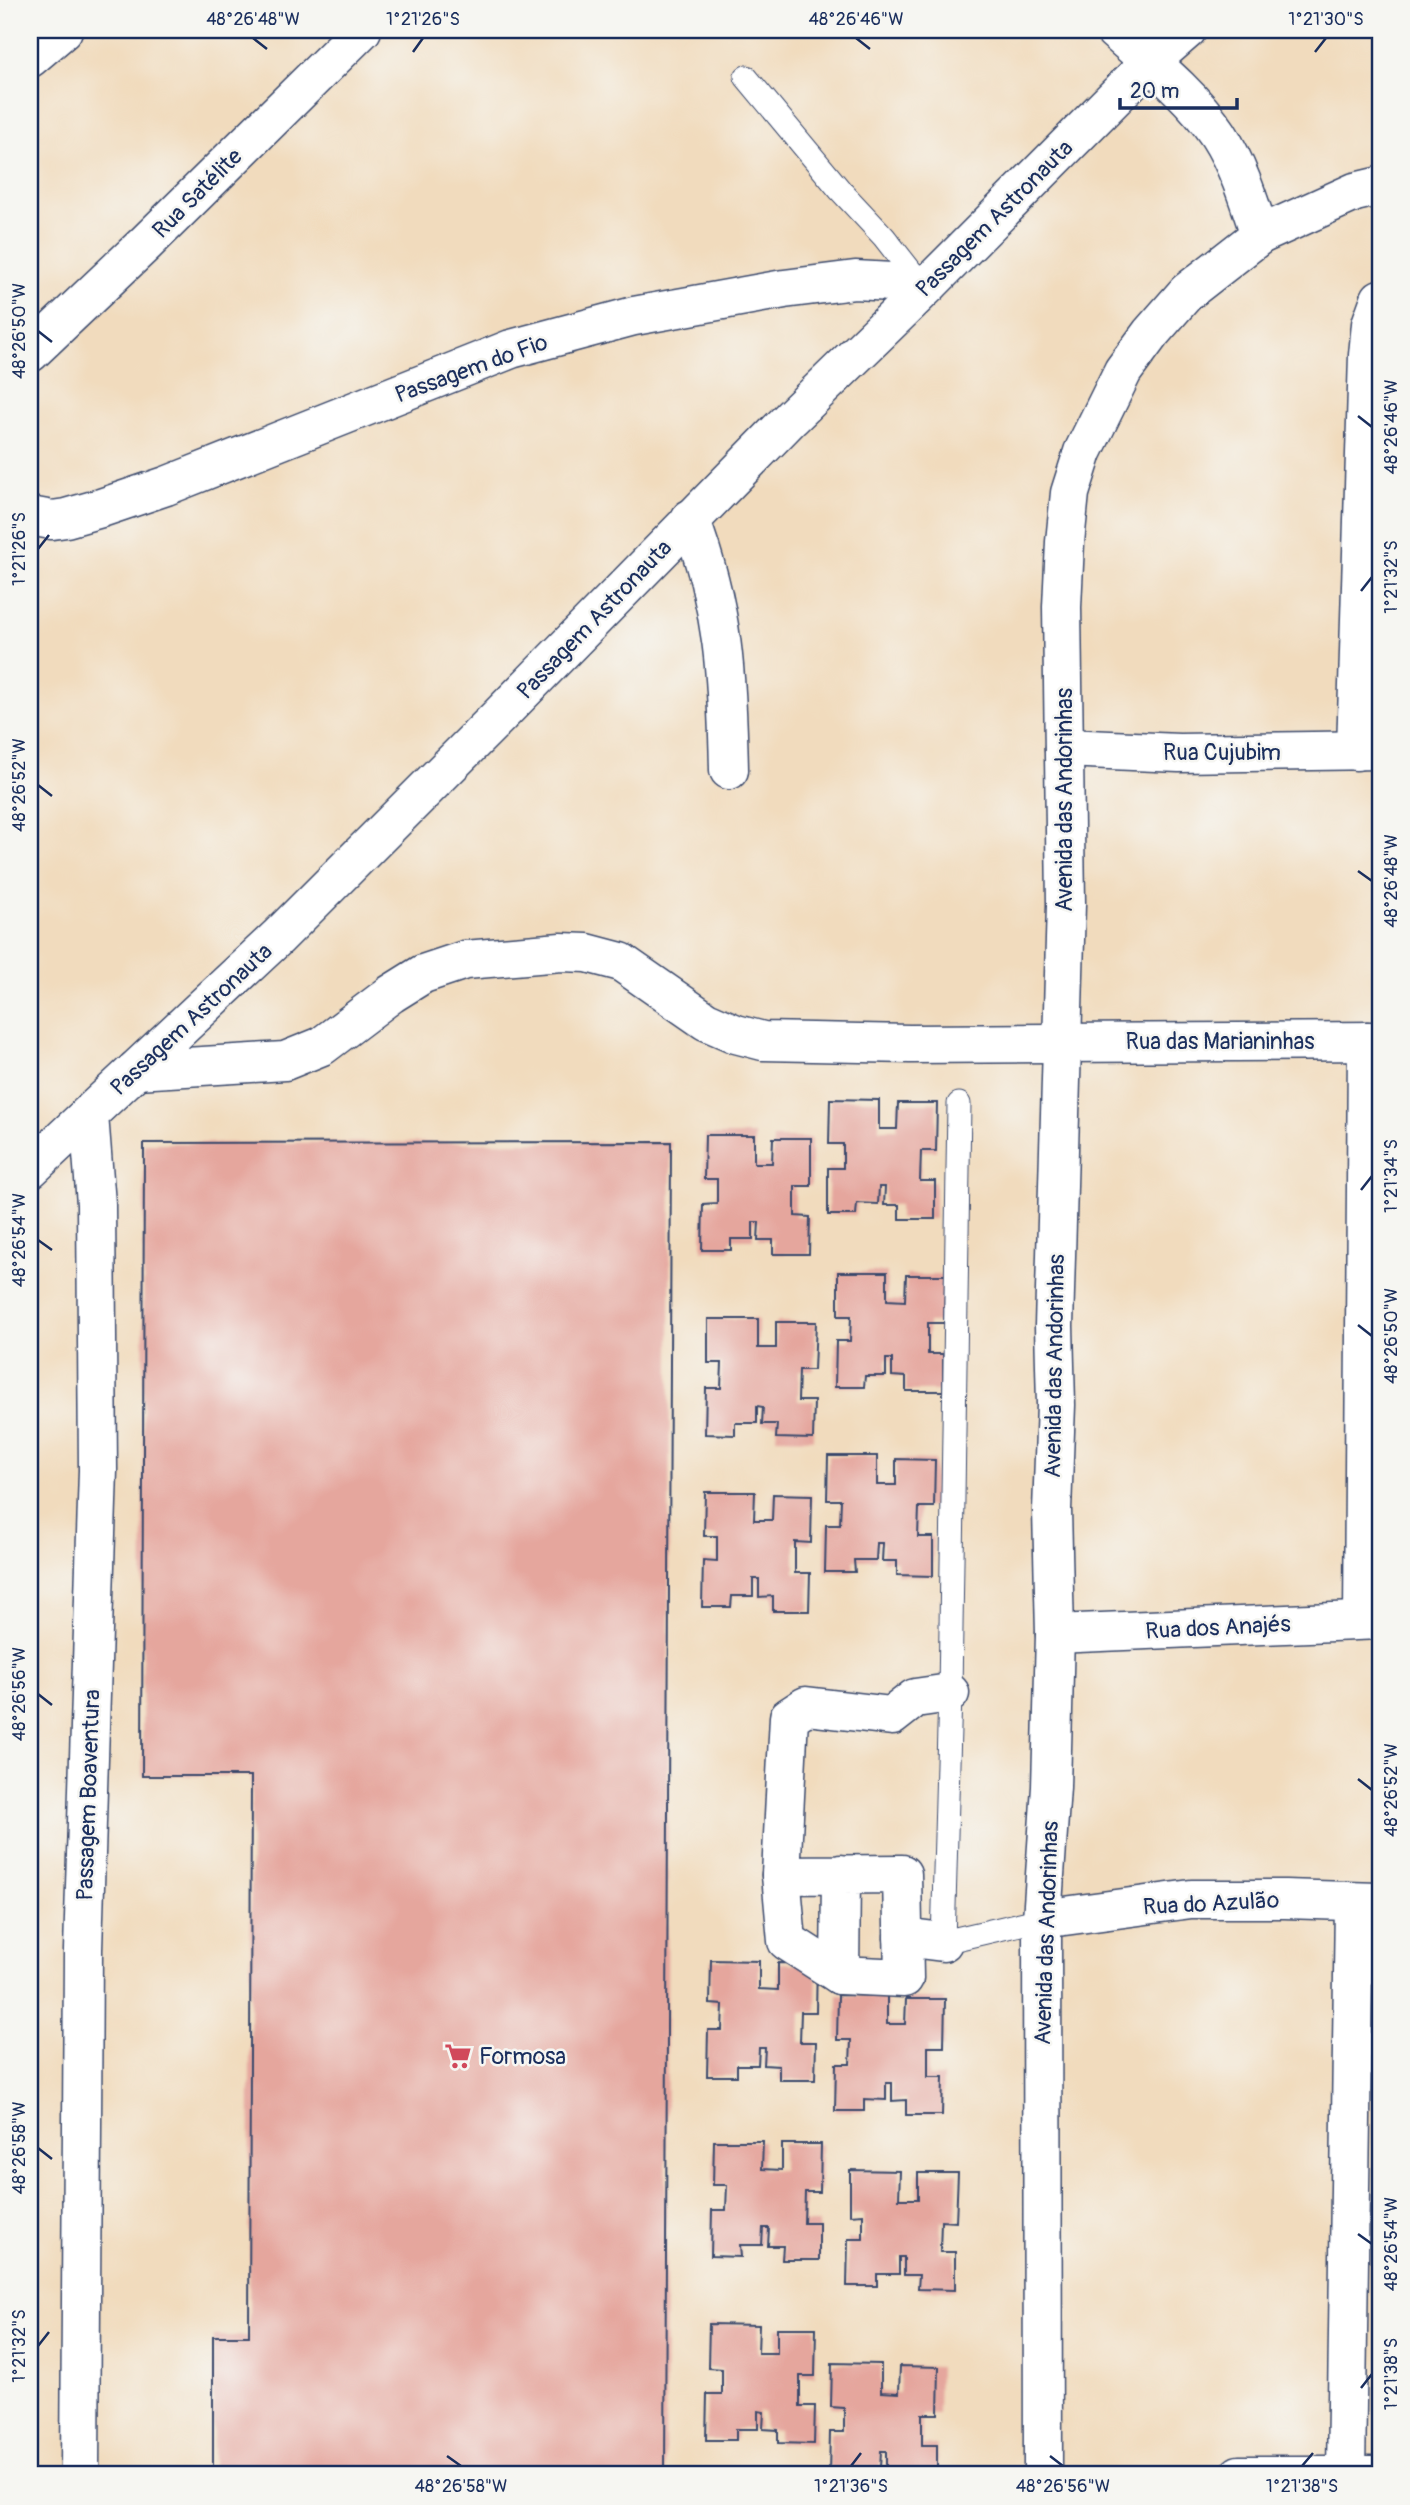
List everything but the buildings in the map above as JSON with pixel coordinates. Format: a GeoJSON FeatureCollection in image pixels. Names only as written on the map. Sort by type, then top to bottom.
{"type":"FeatureCollection","features":[{"type":"Feature","properties":{"kind":"street"},"geometry":{"type":"LineString","coordinates":[[30,58],[63,30]]}},
{"type":"Feature","properties":{"kind":"street","name":"Rua Satélite"},"geometry":{"type":"LineString","coordinates":[[30,353],[362,30]]}},
{"type":"Feature","properties":{"kind":"street"},"geometry":{"type":"LineString","coordinates":[[1114,30],[1196,107],[1218,134],[1234,164],[1259,235]]}},
{"type":"Feature","properties":{"kind":"street","name":"Passagem Astronauta"},"geometry":{"type":"LineString","coordinates":[[30,1169],[278,937],[925,283],[1150,62],[1187,30]]}},
{"type":"Feature","properties":{"kind":"street","name":"Avenida das Andorinhas"},"geometry":{"type":"LineString","coordinates":[[1043,2475],[1042,1919],[1051,1787],[1055,1634],[1052,1510],[1056,1405],[1054,1326],[1066,904],[1062,607],[1070,493],[1083,452],[1123,371],[1151,333],[1187,292],[1259,235],[1355,192],[1380,186]]}},
{"type":"Feature","properties":{"kind":"street","name":"Passagem do Fio"},"geometry":{"type":"LineString","coordinates":[[30,516],[52,520],[66,519],[101,508],[166,486],[511,349],[634,316],[784,289],[855,280],[925,283]]}},
{"type":"Feature","properties":{"kind":"street"},"geometry":{"type":"LineString","coordinates":[[1368,750],[1368,355],[1371,324],[1380,299]]}},
{"type":"Feature","properties":{"kind":"street"},"geometry":{"type":"LineString","coordinates":[[690,519],[711,581],[720,626],[725,664],[729,770]]}},
{"type":"Feature","properties":{"kind":"street","name":"Rua Cujubim"},"geometry":{"type":"LineString","coordinates":[[1064,748],[1179,753],[1368,750]]}},
{"type":"Feature","properties":{"kind":"street","name":"Rua das Marianinhas"},"geometry":{"type":"LineString","coordinates":[[136,1070],[285,1061],[322,1046],[391,993],[423,974],[465,960],[561,952],[587,953],[621,962],[706,1021],[736,1034],[763,1041],[910,1044],[1373,1041]]}},
{"type":"Feature","properties":{"kind":"street"},"geometry":{"type":"LineString","coordinates":[[1371,1620],[1373,1041]]}},
{"type":"Feature","properties":{"kind":"street","name":"Passagem Boaventura"},"geometry":{"type":"LineString","coordinates":[[79,2475],[83,1950],[98,1470],[98,1259],[89,1115]]}},
{"type":"Feature","properties":{"kind":"street","name":"Rua dos Anajés"},"geometry":{"type":"LineString","coordinates":[[1055,1634],[1371,1620]]}},
{"type":"Feature","properties":{"kind":"street"},"geometry":{"type":"LineString","coordinates":[[781,1875],[902,1874],[904,1978],[840,1975],[787,1941],[781,1875],[789,1717],[806,1706],[892,1716],[915,1698],[950,1693]]}},
{"type":"Feature","properties":{"kind":"street"},"geometry":{"type":"LineString","coordinates":[[840,1975],[841,1874]]}},
{"type":"Feature","properties":{"kind":"street","name":"Rua do Azulão"},"geometry":{"type":"LineString","coordinates":[[1042,1919],[1191,1899],[1285,1899],[1367,1903]]}},
{"type":"Feature","properties":{"kind":"street"},"geometry":{"type":"LineString","coordinates":[[1239,2475],[1363,2474],[1367,1903]]}},
{"type":"Feature","properties":{"kind":"street"},"geometry":{"type":"LineString","coordinates":[[903,1937],[943,1942]]}},
{"type":"Feature","properties":{"kind":"lane"},"geometry":{"type":"LineString","coordinates":[[746,77],[840,190],[925,283]]}},
{"type":"Feature","properties":{"kind":"lane"},"geometry":{"type":"LineString","coordinates":[[959,1104],[950,1693],[943,1942],[1042,1919]]}},
{"type":"Feature","properties":{"kind":"place","name":"Formosa"},"geometry":{"type":"Point","coordinates":[458,2056]}}]}
